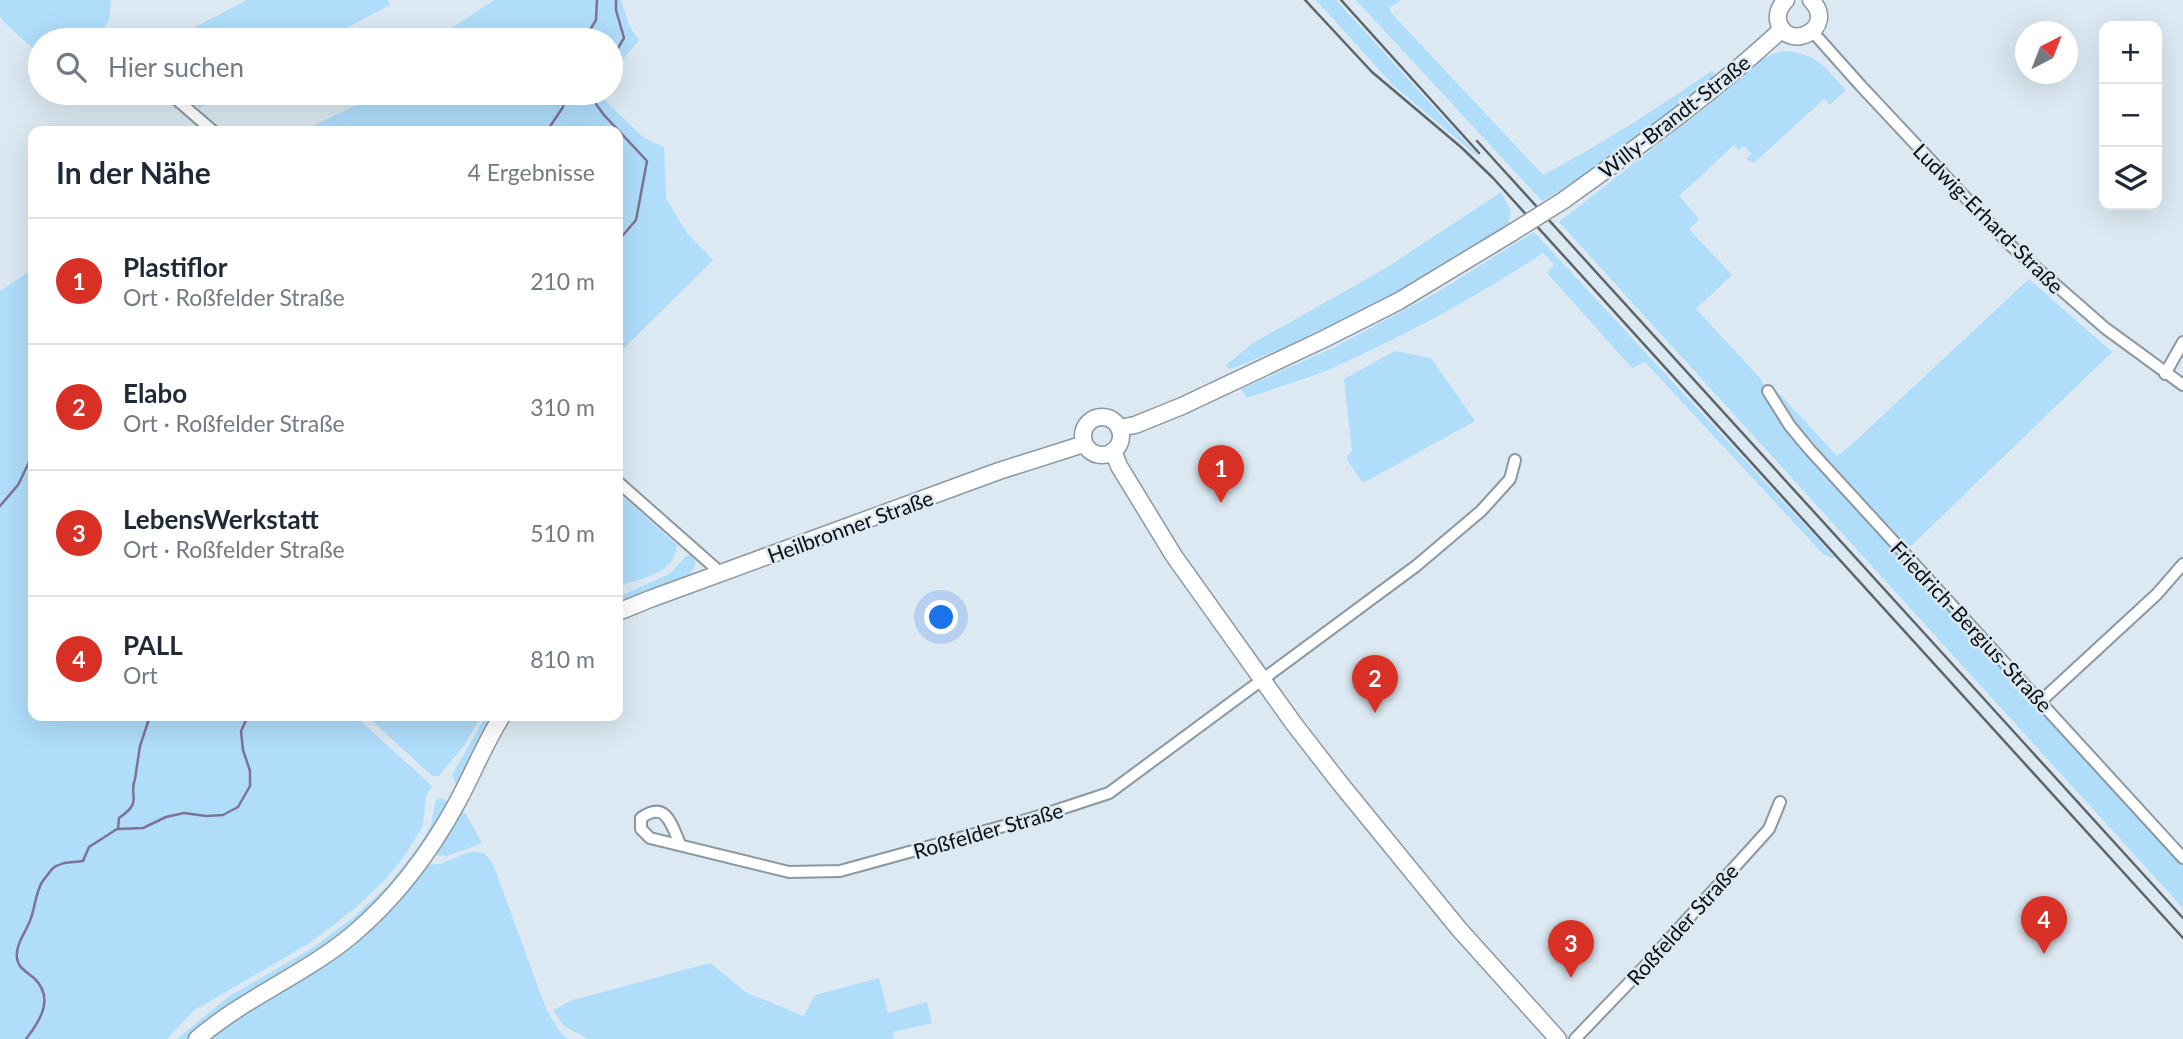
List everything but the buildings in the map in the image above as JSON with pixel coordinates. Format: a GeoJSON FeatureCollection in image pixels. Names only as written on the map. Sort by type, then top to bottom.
{"type":"FeatureCollection","features":[{"type":"Feature","properties":{"kind":"main road"},"geometry":{"type":"LineString","coordinates":[[1786,0],[1779,9],[1778,16],[1782,29],[1800,37],[1812,31],[1819,20],[1819,13],[1813,1]]}},
{"type":"Feature","properties":{"kind":"main road","name":"Willy-Brandt-Straße"},"geometry":{"type":"LineString","coordinates":[[1119,428],[1135,425],[1182,406],[1399,301],[1564,200],[1636,149],[1721,83],[1782,29]]}},
{"type":"Feature","properties":{"kind":"main road"},"geometry":{"type":"LineString","coordinates":[[1098,417],[1110,419],[1119,428],[1121,437],[1113,451],[1100,455],[1093,453],[1084,444],[1085,427],[1098,417]]}},
{"type":"Feature","properties":{"kind":"main road","name":"Heilbronner Straße"},"geometry":{"type":"LineString","coordinates":[[623,610],[999,471],[1084,444]]}},
{"type":"Feature","properties":{"kind":"main road"},"geometry":{"type":"LineString","coordinates":[[1113,451],[1119,466],[1174,556],[1262,681],[1400,858],[1459,929],[1558,1039]]}},
{"type":"Feature","properties":{"kind":"main road"},"geometry":{"type":"LineString","coordinates":[[197,1039],[248,1003],[329,954],[401,887],[425,855],[457,803],[499,721]]}},
{"type":"Feature","properties":{"kind":"street","name":"Ludwig-Erhard-Straße"},"geometry":{"type":"LineString","coordinates":[[1812,31],[1999,234],[2105,328],[2183,385]]}},
{"type":"Feature","properties":{"kind":"street"},"geometry":{"type":"LineString","coordinates":[[183,105],[207,126]]}},
{"type":"Feature","properties":{"kind":"street"},"geometry":{"type":"LineString","coordinates":[[2165,374],[2183,342]]}},
{"type":"Feature","properties":{"kind":"street","name":"Friedrich-Bergius-Straße"},"geometry":{"type":"LineString","coordinates":[[1768,391],[1790,426],[1810,450],[2183,858]]}},
{"type":"Feature","properties":{"kind":"street","name":"Roßfelder Straße"},"geometry":{"type":"LineString","coordinates":[[680,844],[789,872],[839,871],[949,842],[1109,793],[1416,565],[1481,511],[1510,479],[1515,460]]}},
{"type":"Feature","properties":{"kind":"street"},"geometry":{"type":"LineString","coordinates":[[623,486],[721,572]]}},
{"type":"Feature","properties":{"kind":"street"},"geometry":{"type":"LineString","coordinates":[[2041,701],[2157,594],[2183,564]]}},
{"type":"Feature","properties":{"kind":"street","name":"Roßfelder Straße"},"geometry":{"type":"LineString","coordinates":[[1575,1039],[1769,829],[1780,802]]}},
{"type":"Feature","properties":{"kind":"shaded area"},"geometry":{"type":"Polygon","coordinates":[[[0,0],[111,0],[109,21],[104,28],[28,28],[28,44],[0,16],[0,0]]]}},
{"type":"Feature","properties":{"kind":"shaded area"},"geometry":{"type":"Polygon","coordinates":[[[247,0],[388,0],[390,5],[347,28],[193,28],[247,0]]]}},
{"type":"Feature","properties":{"kind":"shaded area"},"geometry":{"type":"Polygon","coordinates":[[[494,0],[621,0],[629,25],[639,40],[623,59],[623,28],[452,28],[494,0]]]}},
{"type":"Feature","properties":{"kind":"shaded area"},"geometry":{"type":"Polygon","coordinates":[[[1316,0],[1336,0],[1482,160],[1394,86],[1316,0]]]}},
{"type":"Feature","properties":{"kind":"shaded area"},"geometry":{"type":"Polygon","coordinates":[[[1356,0],[1401,0],[1389,8],[1392,14],[1543,175],[1587,151],[1712,71],[1718,77],[1591,172],[1542,201],[1356,0]]]}},
{"type":"Feature","properties":{"kind":"shaded area"},"geometry":{"type":"Polygon","coordinates":[[[1786,51],[1814,59],[1846,90],[1830,105],[1824,99],[1754,163],[1746,159],[1752,154],[1744,146],[1739,150],[1734,145],[1679,196],[1699,219],[1689,229],[1732,275],[1696,309],[1761,379],[1772,404],[1881,533],[2183,865],[2183,908],[1559,222],[1710,104],[1711,100],[1746,70],[1766,57],[1786,51]]]}},
{"type":"Feature","properties":{"kind":"shaded area"},"geometry":{"type":"Polygon","coordinates":[[[356,105],[610,105],[644,138],[664,147],[666,198],[687,233],[713,260],[623,349],[623,126],[312,126],[356,105]]]}},
{"type":"Feature","properties":{"kind":"shaded area"},"geometry":{"type":"Polygon","coordinates":[[[1501,192],[1511,211],[1507,227],[1389,297],[1288,346],[1230,369],[1225,366],[1253,343],[1386,268],[1501,192]]]}},
{"type":"Feature","properties":{"kind":"shaded area"},"geometry":{"type":"Polygon","coordinates":[[[1534,232],[1836,559],[1824,555],[1645,362],[1632,368],[1547,273],[1554,264],[1543,253],[1442,314],[1337,366],[1247,398],[1241,389],[1333,348],[1436,293],[1534,232]]]}},
{"type":"Feature","properties":{"kind":"shaded area"},"geometry":{"type":"Polygon","coordinates":[[[28,272],[28,721],[361,721],[432,787],[426,796],[423,826],[403,858],[384,881],[353,910],[308,944],[193,1011],[167,1039],[0,1039],[0,291],[28,272]]]}},
{"type":"Feature","properties":{"kind":"shaded area"},"geometry":{"type":"Polygon","coordinates":[[[2029,279],[2112,352],[1909,548],[1791,418],[1778,392],[1837,456],[2029,279]]]}},
{"type":"Feature","properties":{"kind":"shaded area"},"geometry":{"type":"Polygon","coordinates":[[[1395,351],[1431,358],[1475,421],[1363,483],[1346,458],[1352,451],[1344,379],[1395,351]]]}},
{"type":"Feature","properties":{"kind":"shaded area"},"geometry":{"type":"Polygon","coordinates":[[[623,496],[677,545],[670,563],[646,578],[623,585],[623,496]]]}},
{"type":"Feature","properties":{"kind":"shaded area"},"geometry":{"type":"Polygon","coordinates":[[[687,555],[691,555],[695,563],[687,576],[669,586],[623,603],[623,595],[671,573],[687,555]]]}},
{"type":"Feature","properties":{"kind":"shaded area"},"geometry":{"type":"Polygon","coordinates":[[[372,721],[478,721],[465,744],[439,776],[432,776],[372,721]]]}},
{"type":"Feature","properties":{"kind":"shaded area"},"geometry":{"type":"Polygon","coordinates":[[[483,721],[492,721],[461,782],[456,784],[452,775],[483,721]]]}},
{"type":"Feature","properties":{"kind":"shaded area"},"geometry":{"type":"Polygon","coordinates":[[[441,798],[447,801],[449,809],[388,894],[327,946],[202,1025],[187,1039],[177,1039],[228,997],[311,949],[354,917],[388,885],[419,846],[431,825],[436,800],[441,798]]]}},
{"type":"Feature","properties":{"kind":"shaded area"},"geometry":{"type":"Polygon","coordinates":[[[461,812],[465,813],[482,843],[447,856],[435,855],[433,851],[461,812]]]}},
{"type":"Feature","properties":{"kind":"shaded area"},"geometry":{"type":"Polygon","coordinates":[[[470,852],[484,853],[493,864],[546,1009],[560,1032],[568,1039],[205,1039],[294,982],[424,865],[440,864],[470,852]]]}},
{"type":"Feature","properties":{"kind":"shaded area"},"geometry":{"type":"Polygon","coordinates":[[[710,963],[747,993],[804,1016],[815,995],[879,978],[888,1013],[927,1002],[932,1023],[893,1032],[894,1039],[588,1039],[564,1026],[553,1010],[573,1000],[710,963]]]}},
{"type":"Feature","properties":{"kind":"waterway"},"geometry":{"type":"LineString","coordinates":[[591,28],[596,20],[597,0]]}},
{"type":"Feature","properties":{"kind":"waterway"},"geometry":{"type":"LineString","coordinates":[[616,0],[621,28]]}},
{"type":"Feature","properties":{"kind":"waterway"},"geometry":{"type":"LineString","coordinates":[[623,34],[623,40]]}},
{"type":"Feature","properties":{"kind":"waterway"},"geometry":{"type":"LineString","coordinates":[[550,126],[563,105]]}},
{"type":"Feature","properties":{"kind":"waterway"},"geometry":{"type":"LineString","coordinates":[[597,105],[614,126]]}},
{"type":"Feature","properties":{"kind":"waterway"},"geometry":{"type":"LineString","coordinates":[[623,135],[647,161],[636,220],[623,235]]}},
{"type":"Feature","properties":{"kind":"waterway"},"geometry":{"type":"LineString","coordinates":[[0,506],[18,485],[28,464]]}},
{"type":"Feature","properties":{"kind":"waterway"},"geometry":{"type":"LineString","coordinates":[[118,829],[119,818],[133,803],[133,785],[140,746],[148,721]]}},
{"type":"Feature","properties":{"kind":"waterway"},"geometry":{"type":"LineString","coordinates":[[26,1039],[40,1017],[44,993],[34,978],[23,970],[17,953],[42,882],[55,866],[83,861],[89,847],[117,829],[143,828],[166,817],[184,813],[223,815],[238,807],[250,786],[250,771],[243,750],[241,731],[246,721]]}},
{"type":"Feature","properties":{"kind":"railway"},"geometry":{"type":"LineString","coordinates":[[1305,0],[1372,72],[1462,148],[1493,178],[2183,938]]}},
{"type":"Feature","properties":{"kind":"railway"},"geometry":{"type":"LineString","coordinates":[[1341,0],[1479,153]]}},
{"type":"Feature","properties":{"kind":"railway"},"geometry":{"type":"LineString","coordinates":[[1477,141],[2183,918]]}},
{"type":"Feature","properties":{"kind":"place","name":"Plastiflor"},"geometry":{"type":"Point","coordinates":[1221,503]}},
{"type":"Feature","properties":{"kind":"place","name":"Elabo"},"geometry":{"type":"Point","coordinates":[1375,713]}},
{"type":"Feature","properties":{"kind":"place","name":"PALL"},"geometry":{"type":"Point","coordinates":[2044,954]}},
{"type":"Feature","properties":{"kind":"place","name":"LebensWerkstatt"},"geometry":{"type":"Point","coordinates":[1571,978]}}]}
